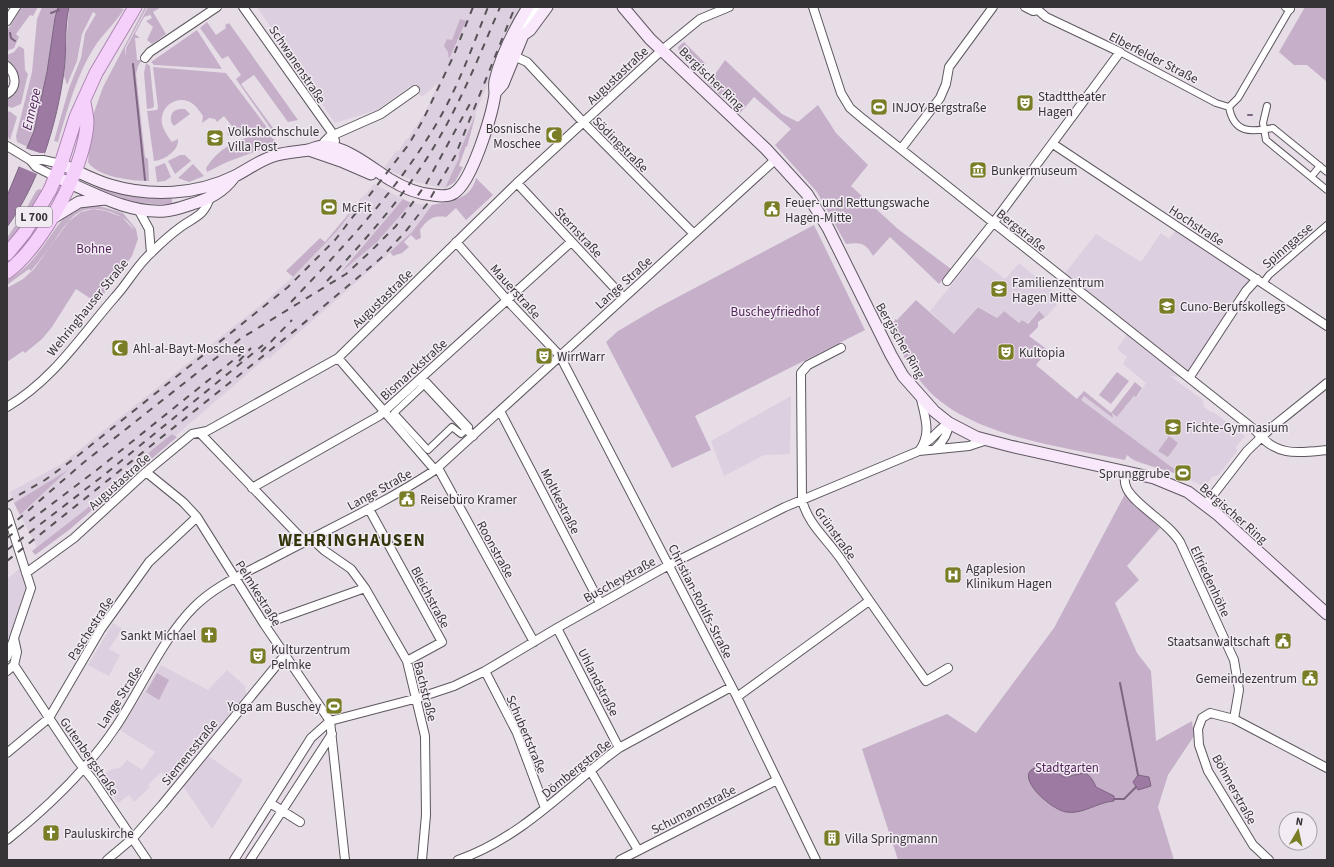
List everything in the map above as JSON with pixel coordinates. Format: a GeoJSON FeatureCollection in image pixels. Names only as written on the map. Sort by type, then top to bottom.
{"type":"FeatureCollection","features":[{"type":"Feature","properties":{"kind":"main road"},"geometry":{"type":"LineString","coordinates":[[84,102],[87,122],[86,130],[69,182],[56,177],[73,124],[99,67],[136,7]]}},
{"type":"Feature","properties":{"kind":"main road","name":"Wehringhauser Straße"},"geometry":{"type":"LineString","coordinates":[[210,197],[220,192],[235,176],[252,165],[276,155],[325,149],[331,158],[389,179],[401,186],[426,195],[447,196],[454,194],[466,181],[474,164],[486,129],[495,93],[495,82],[515,30],[528,7]]}},
{"type":"Feature","properties":{"kind":"main road","name":"Wehringhauser Straße"},"geometry":{"type":"LineString","coordinates":[[495,93],[503,84],[522,36],[530,30],[547,7]]}},
{"type":"Feature","properties":{"kind":"main road","name":"Bergischer Ring"},"geometry":{"type":"LineString","coordinates":[[623,7],[635,23],[776,159],[807,194],[823,218],[888,350],[903,376],[921,398],[949,423],[987,440],[1126,471],[1171,484],[1206,504],[1327,614]]}},
{"type":"Feature","properties":{"kind":"main road"},"geometry":{"type":"LineString","coordinates":[[61,164],[74,170]]}},
{"type":"Feature","properties":{"kind":"main road","name":"Wehringhauser Straße"},"geometry":{"type":"LineString","coordinates":[[74,170],[109,185],[135,190],[172,192],[201,187],[235,176]]}},
{"type":"Feature","properties":{"kind":"main road","name":"L 700"},"geometry":{"type":"LineString","coordinates":[[7,254],[32,221],[56,177]]}},
{"type":"Feature","properties":{"kind":"main road","name":"L 700"},"geometry":{"type":"LineString","coordinates":[[7,272],[30,250],[51,219],[69,182],[105,199],[138,209],[166,211],[210,197]]}},
{"type":"Feature","properties":{"kind":"main road","name":"L 700"},"geometry":{"type":"LineString","coordinates":[[51,219],[79,202],[105,199]]}},
{"type":"Feature","properties":{"kind":"street"},"geometry":{"type":"LineString","coordinates":[[7,21],[16,7]]}},
{"type":"Feature","properties":{"kind":"street"},"geometry":{"type":"LineString","coordinates":[[145,58],[150,52],[217,7]]}},
{"type":"Feature","properties":{"kind":"street","name":"Schwanenstraße"},"geometry":{"type":"LineString","coordinates":[[243,7],[334,134]]}},
{"type":"Feature","properties":{"kind":"street","name":"Wehringhauser Straße"},"geometry":{"type":"LineString","coordinates":[[522,36],[523,28],[537,7]]}},
{"type":"Feature","properties":{"kind":"street","name":"Augustastraße"},"geometry":{"type":"LineString","coordinates":[[26,573],[74,538],[146,472],[192,434],[200,433],[338,358],[517,183],[662,50],[700,19],[729,7]]}},
{"type":"Feature","properties":{"kind":"street","name":"Bergstraße"},"geometry":{"type":"LineString","coordinates":[[813,7],[841,93],[863,119],[1256,431],[1262,438],[1286,452],[1296,453],[1327,450]]}},
{"type":"Feature","properties":{"kind":"street"},"geometry":{"type":"LineString","coordinates":[[901,149],[940,98],[946,84],[949,67],[993,7]]}},
{"type":"Feature","properties":{"kind":"street","name":"Elberfelder Straße"},"geometry":{"type":"LineString","coordinates":[[1024,7],[1033,11],[1039,9],[1046,18],[1120,52],[1216,103],[1229,107]]}},
{"type":"Feature","properties":{"kind":"street"},"geometry":{"type":"LineString","coordinates":[[1290,7],[1238,98],[1229,107],[1234,121],[1241,127],[1252,131],[1273,128],[1327,172]]}},
{"type":"Feature","properties":{"kind":"street"},"geometry":{"type":"LineString","coordinates":[[946,281],[994,222],[1120,52]]}},
{"type":"Feature","properties":{"kind":"street","name":"Södingstraße"},"geometry":{"type":"LineString","coordinates":[[514,56],[527,62],[583,122],[694,234]]}},
{"type":"Feature","properties":{"kind":"street"},"geometry":{"type":"LineString","coordinates":[[7,66],[12,70],[15,82],[14,87],[7,94]]}},
{"type":"Feature","properties":{"kind":"street"},"geometry":{"type":"LineString","coordinates":[[325,149],[336,139],[334,134],[366,122],[381,114],[415,90]]}},
{"type":"Feature","properties":{"kind":"street"},"geometry":{"type":"LineString","coordinates":[[1266,106],[1264,130],[1266,140],[1327,190]]}},
{"type":"Feature","properties":{"kind":"street","name":"Hochstraße"},"geometry":{"type":"LineString","coordinates":[[1053,144],[1327,326]]}},
{"type":"Feature","properties":{"kind":"street"},"geometry":{"type":"LineString","coordinates":[[10,149],[30,160],[40,169],[56,177]]}},
{"type":"Feature","properties":{"kind":"street","name":"Lange Straße"},"geometry":{"type":"LineString","coordinates":[[7,840],[32,820],[84,768],[116,726],[171,636],[184,618],[208,595],[236,578],[370,509],[434,468],[473,436],[776,159]]}},
{"type":"Feature","properties":{"kind":"street"},"geometry":{"type":"LineString","coordinates":[[30,160],[43,160],[61,164]]}},
{"type":"Feature","properties":{"kind":"street"},"geometry":{"type":"LineString","coordinates":[[1311,177],[1320,166]]}},
{"type":"Feature","properties":{"kind":"street","name":"Sternstraße"},"geometry":{"type":"LineString","coordinates":[[517,183],[623,298]]}},
{"type":"Feature","properties":{"kind":"street","name":"Wehringhauser Straße"},"geometry":{"type":"LineString","coordinates":[[7,407],[29,392],[69,355],[104,308],[151,253],[183,225],[192,221],[206,209],[210,197]]}},
{"type":"Feature","properties":{"kind":"street"},"geometry":{"type":"LineString","coordinates":[[138,209],[149,229],[151,253]]}},
{"type":"Feature","properties":{"kind":"street","name":"Spinngasse"},"geometry":{"type":"LineString","coordinates":[[1260,281],[1327,225]]}},
{"type":"Feature","properties":{"kind":"street","name":"Mauerstraße"},"geometry":{"type":"LineString","coordinates":[[456,242],[507,300],[560,356]]}},
{"type":"Feature","properties":{"kind":"street","name":"Bismarckstraße"},"geometry":{"type":"LineString","coordinates":[[252,488],[379,416],[423,381],[507,300],[571,242]]}},
{"type":"Feature","properties":{"kind":"street"},"geometry":{"type":"LineString","coordinates":[[1189,378],[1246,292],[1260,281]]}},
{"type":"Feature","properties":{"kind":"street","name":"Grünstraße"},"geometry":{"type":"LineString","coordinates":[[841,348],[808,365],[801,373],[802,500],[805,513],[838,556],[926,681],[948,668]]}},
{"type":"Feature","properties":{"kind":"street","name":"Christian-Rohlfs-Straße"},"geometry":{"type":"LineString","coordinates":[[560,356],[737,697],[816,860]]}},
{"type":"Feature","properties":{"kind":"street","name":"Roonstraße"},"geometry":{"type":"LineString","coordinates":[[338,358],[434,468],[534,642]]}},
{"type":"Feature","properties":{"kind":"street"},"geometry":{"type":"LineString","coordinates":[[467,429],[461,434],[452,427],[428,450],[394,413],[423,381],[467,429],[473,436]]}},
{"type":"Feature","properties":{"kind":"street"},"geometry":{"type":"LineString","coordinates":[[1206,504],[1247,451],[1271,428],[1327,383]]}},
{"type":"Feature","properties":{"kind":"street"},"geometry":{"type":"LineString","coordinates":[[921,398],[927,426],[925,443]]}},
{"type":"Feature","properties":{"kind":"street","name":"Moltkestraße"},"geometry":{"type":"LineString","coordinates":[[500,411],[600,603]]}},
{"type":"Feature","properties":{"kind":"street"},"geometry":{"type":"LineString","coordinates":[[919,451],[940,428],[949,423]]}},
{"type":"Feature","properties":{"kind":"street"},"geometry":{"type":"LineString","coordinates":[[936,448],[941,444],[948,432],[949,423]]}},
{"type":"Feature","properties":{"kind":"street","name":"Bachstraße"},"geometry":{"type":"LineString","coordinates":[[200,433],[252,488],[308,540],[351,569],[365,588],[407,661],[418,698],[426,736],[426,815],[422,860]]}},
{"type":"Feature","properties":{"kind":"street","name":"Buscheystraße"},"geometry":{"type":"LineString","coordinates":[[330,721],[418,698],[454,686],[485,671],[600,603],[669,565],[802,500],[919,451],[936,448],[969,446],[987,440]]}},
{"type":"Feature","properties":{"kind":"street","name":"Elfriedenhöhe"},"geometry":{"type":"LineString","coordinates":[[1126,471],[1124,479],[1128,491],[1169,528],[1180,542],[1234,660],[1239,690],[1234,719]]}},
{"type":"Feature","properties":{"kind":"street","name":"Pelmkestraße"},"geometry":{"type":"LineString","coordinates":[[146,472],[183,502],[197,517],[264,624],[330,721],[345,860]]}},
{"type":"Feature","properties":{"kind":"street","name":"Bleichstraße"},"geometry":{"type":"LineString","coordinates":[[370,509],[442,642],[407,661]]}},
{"type":"Feature","properties":{"kind":"street"},"geometry":{"type":"LineString","coordinates":[[7,513],[31,588],[7,657]]}},
{"type":"Feature","properties":{"kind":"street","name":"Paschestraße"},"geometry":{"type":"LineString","coordinates":[[7,752],[49,718],[101,629],[149,562],[197,517]]}},
{"type":"Feature","properties":{"kind":"street"},"geometry":{"type":"LineString","coordinates":[[264,624],[365,588]]}},
{"type":"Feature","properties":{"kind":"street"},"geometry":{"type":"LineString","coordinates":[[737,697],[869,601]]}},
{"type":"Feature","properties":{"kind":"street","name":"Uhlandstraße"},"geometry":{"type":"LineString","coordinates":[[558,628],[620,748]]}},
{"type":"Feature","properties":{"kind":"street"},"geometry":{"type":"LineString","coordinates":[[7,672],[14,665],[16,652],[14,638]]}},
{"type":"Feature","properties":{"kind":"street","name":"Siemensstraße"},"geometry":{"type":"LineString","coordinates":[[107,860],[133,838],[285,655]]}},
{"type":"Feature","properties":{"kind":"street","name":"Gutenbergstraße"},"geometry":{"type":"LineString","coordinates":[[14,665],[77,760],[147,860]]}},
{"type":"Feature","properties":{"kind":"street","name":"Schubertstraße"},"geometry":{"type":"LineString","coordinates":[[485,671],[517,733],[545,808]]}},
{"type":"Feature","properties":{"kind":"street","name":"Dömbergstraße"},"geometry":{"type":"LineString","coordinates":[[458,860],[494,844],[519,829],[590,770],[620,748],[731,687]]}},
{"type":"Feature","properties":{"kind":"street","name":"Böhmerstraße"},"geometry":{"type":"LineString","coordinates":[[1269,860],[1253,845],[1203,760],[1199,745],[1200,722],[1206,714],[1214,713],[1234,719],[1327,768]]}},
{"type":"Feature","properties":{"kind":"street"},"geometry":{"type":"LineString","coordinates":[[330,721],[311,738],[236,857],[249,860],[332,734]]}},
{"type":"Feature","properties":{"kind":"street"},"geometry":{"type":"LineString","coordinates":[[590,770],[638,850]]}},
{"type":"Feature","properties":{"kind":"street","name":"Schumannstraße"},"geometry":{"type":"LineString","coordinates":[[620,860],[631,857],[638,850],[777,780]]}},
{"type":"Feature","properties":{"kind":"street"},"geometry":{"type":"LineString","coordinates":[[270,803],[300,822]]}},
{"type":"Feature","properties":{"kind":"shaded area"},"geometry":{"type":"Polygon","coordinates":[[[58,7],[69,7],[64,71],[57,112],[45,152],[37,172],[28,192],[7,227],[7,196],[34,131],[47,72],[58,7]]]}},
{"type":"Feature","properties":{"kind":"shaded area"},"geometry":{"type":"Polygon","coordinates":[[[257,7],[519,7],[459,153],[459,158],[445,188],[442,188],[417,182],[384,168],[397,150],[399,151],[426,111],[438,83],[422,97],[410,86],[377,110],[335,123],[257,7]]]}},
{"type":"Feature","properties":{"kind":"shaded area"},"geometry":{"type":"Polygon","coordinates":[[[374,184],[403,199],[334,278],[376,242],[411,203],[432,205],[412,232],[399,245],[270,359],[267,357],[175,436],[172,434],[94,503],[37,547],[20,515],[66,472],[14,503],[10,492],[63,463],[267,300],[298,272],[337,231],[374,184]]]}},
{"type":"Feature","properties":{"kind":"shaded area","name":"Cuno-Berufskollegs"},"geometry":{"type":"Polygon","coordinates":[[[1178,227],[1257,279],[1189,378],[1170,376],[1203,400],[1204,407],[1211,412],[1212,411],[1245,436],[1236,447],[1237,451],[1218,476],[1213,476],[1205,487],[1173,472],[1133,461],[1077,400],[1084,391],[1117,417],[1135,396],[1137,397],[1146,383],[1123,364],[1127,357],[1117,349],[1129,331],[1061,278],[1096,234],[1141,262],[1161,233],[1169,239],[1178,227]]]}},
{"type":"Feature","properties":{"kind":"shaded area","name":"Familienzentrum Hagen Mitte"},"geometry":{"type":"Polygon","coordinates":[[[975,256],[1005,279],[1019,263],[1062,299],[1046,317],[1038,311],[1027,324],[1022,320],[1019,323],[1003,311],[997,318],[978,306],[954,334],[930,311],[975,256]]]}},
{"type":"Feature","properties":{"kind":"shaded area"},"geometry":{"type":"Polygon","coordinates":[[[791,396],[790,454],[764,455],[724,476],[711,441],[791,396]]]}},
{"type":"Feature","properties":{"kind":"shaded area"},"geometry":{"type":"Polygon","coordinates":[[[24,565],[31,588],[7,657],[7,579],[24,565]]]}},
{"type":"Feature","properties":{"kind":"shaded area"},"geometry":{"type":"Polygon","coordinates":[[[113,623],[122,629],[109,649],[120,655],[109,676],[88,665],[113,623]]]}},
{"type":"Feature","properties":{"kind":"shaded area"},"geometry":{"type":"Polygon","coordinates":[[[161,665],[208,690],[227,670],[245,686],[246,694],[177,779],[172,776],[170,779],[161,772],[148,785],[150,787],[134,802],[129,795],[118,803],[100,777],[112,769],[120,768],[127,760],[142,770],[155,752],[120,730],[161,665]]]}},
{"type":"Feature","properties":{"kind":"shaded area"},"geometry":{"type":"Polygon","coordinates":[[[207,755],[243,780],[212,829],[183,786],[207,755]]]}},
{"type":"Feature","properties":{"kind":"shaded area"},"geometry":{"type":"Polygon","coordinates":[[[1046,766],[1064,777],[1083,773],[1090,776],[1096,787],[1114,796],[1114,801],[1078,812],[1066,812],[1058,809],[1049,804],[1041,796],[1029,780],[1029,773],[1034,768],[1046,766]]]}},
{"type":"Feature","properties":{"kind":"shaded area"},"geometry":{"type":"Polygon","coordinates":[[[1138,775],[1149,777],[1151,786],[1138,790],[1133,782],[1138,775]]]}},
{"type":"Feature","properties":{"kind":"green space"},"geometry":{"type":"Polygon","coordinates":[[[22,7],[38,7],[33,16],[30,15],[16,34],[19,37],[14,48],[7,51],[7,31],[22,7]]]}},
{"type":"Feature","properties":{"kind":"green space"},"geometry":{"type":"Polygon","coordinates":[[[42,7],[58,7],[43,91],[28,147],[17,142],[16,136],[32,72],[37,19],[42,7]]]}},
{"type":"Feature","properties":{"kind":"green space"},"geometry":{"type":"Polygon","coordinates":[[[69,7],[115,7],[124,9],[97,43],[84,66],[74,91],[58,142],[54,141],[69,88],[81,58],[85,33],[96,14],[93,12],[82,34],[77,61],[67,85],[64,76],[69,7]]]}},
{"type":"Feature","properties":{"kind":"green space"},"geometry":{"type":"Polygon","coordinates":[[[145,7],[147,7],[125,48],[126,59],[126,48],[148,7],[161,7],[153,12],[166,34],[152,44],[147,40],[153,27],[146,21],[152,18],[150,15],[144,17],[135,34],[140,38],[135,38],[137,60],[142,60],[138,66],[136,74],[145,157],[148,159],[149,181],[125,179],[107,175],[93,167],[88,162],[89,151],[86,150],[92,118],[103,87],[145,7]]]}},
{"type":"Feature","properties":{"kind":"green space"},"geometry":{"type":"Polygon","coordinates":[[[1305,7],[1327,7],[1327,82],[1307,65],[1294,65],[1279,52],[1305,7]]]}},
{"type":"Feature","properties":{"kind":"green space"},"geometry":{"type":"Polygon","coordinates":[[[460,19],[466,21],[449,59],[448,52],[444,46],[447,39],[452,40],[460,19]]]}},
{"type":"Feature","properties":{"kind":"green space"},"geometry":{"type":"Polygon","coordinates":[[[207,22],[216,35],[226,28],[225,25],[229,23],[298,120],[288,122],[254,75],[241,84],[275,131],[273,132],[236,79],[241,75],[228,56],[222,59],[200,28],[207,22]]]}},
{"type":"Feature","properties":{"kind":"green space"},"geometry":{"type":"Polygon","coordinates":[[[197,30],[222,69],[154,65],[151,62],[197,30]]]}},
{"type":"Feature","properties":{"kind":"green space"},"geometry":{"type":"Polygon","coordinates":[[[684,42],[706,64],[699,71],[679,53],[678,47],[684,42]]]}},
{"type":"Feature","properties":{"kind":"green space"},"geometry":{"type":"Polygon","coordinates":[[[19,46],[24,49],[25,70],[28,74],[21,104],[12,108],[7,106],[7,98],[14,91],[7,62],[7,55],[14,52],[19,46]]]}},
{"type":"Feature","properties":{"kind":"green space"},"geometry":{"type":"Polygon","coordinates":[[[725,60],[782,114],[798,122],[818,105],[836,133],[868,165],[851,186],[898,229],[951,269],[939,284],[890,237],[873,256],[868,248],[862,244],[846,244],[817,192],[775,145],[791,129],[754,97],[740,113],[708,84],[725,60]]]}},
{"type":"Feature","properties":{"kind":"green space"},"geometry":{"type":"Polygon","coordinates":[[[146,63],[150,66],[154,106],[153,108],[147,109],[144,73],[146,63]]]}},
{"type":"Feature","properties":{"kind":"green space"},"geometry":{"type":"Polygon","coordinates":[[[153,67],[226,73],[266,126],[266,129],[230,137],[227,134],[234,129],[224,116],[217,122],[215,119],[209,118],[202,123],[203,116],[193,104],[189,101],[179,100],[166,107],[162,117],[164,130],[172,142],[178,139],[178,143],[173,151],[166,157],[154,161],[147,111],[157,110],[158,108],[153,67]]]}},
{"type":"Feature","properties":{"kind":"green space"},"geometry":{"type":"Polygon","coordinates":[[[185,109],[190,114],[174,126],[171,122],[172,115],[174,111],[185,109]]]}},
{"type":"Feature","properties":{"kind":"green space"},"geometry":{"type":"Polygon","coordinates":[[[7,111],[11,112],[17,117],[10,140],[7,135],[7,111]]]}},
{"type":"Feature","properties":{"kind":"green space"},"geometry":{"type":"Polygon","coordinates":[[[476,113],[467,147],[466,146],[459,166],[463,167],[455,182],[445,188],[459,158],[459,153],[476,113]]]}},
{"type":"Feature","properties":{"kind":"green space"},"geometry":{"type":"Polygon","coordinates":[[[267,135],[275,140],[273,145],[227,162],[207,172],[206,168],[211,161],[225,148],[249,137],[267,135]]]}},
{"type":"Feature","properties":{"kind":"green space"},"geometry":{"type":"Polygon","coordinates":[[[180,155],[185,155],[191,161],[175,174],[168,161],[180,155]]]}},
{"type":"Feature","properties":{"kind":"green space"},"geometry":{"type":"Polygon","coordinates":[[[165,163],[171,177],[165,181],[157,182],[155,167],[165,163]]]}},
{"type":"Feature","properties":{"kind":"green space"},"geometry":{"type":"Polygon","coordinates":[[[193,164],[204,176],[189,182],[178,178],[193,164]]]}},
{"type":"Feature","properties":{"kind":"green space"},"geometry":{"type":"Polygon","coordinates":[[[476,178],[493,195],[466,220],[456,208],[446,217],[434,217],[420,230],[421,238],[416,240],[411,235],[404,242],[409,247],[402,253],[393,256],[390,252],[412,232],[432,205],[453,200],[465,195],[470,191],[476,178]]]}},
{"type":"Feature","properties":{"kind":"green space"},"geometry":{"type":"Polygon","coordinates":[[[89,185],[130,196],[172,197],[172,204],[150,204],[130,200],[110,195],[89,187],[89,185]]]}},
{"type":"Feature","properties":{"kind":"green space"},"geometry":{"type":"Polygon","coordinates":[[[39,189],[44,191],[7,246],[7,238],[36,191],[39,189]]]}},
{"type":"Feature","properties":{"kind":"green space"},"geometry":{"type":"Polygon","coordinates":[[[367,192],[337,231],[293,277],[286,271],[320,238],[325,242],[367,192]]]}},
{"type":"Feature","properties":{"kind":"green space"},"geometry":{"type":"Polygon","coordinates":[[[403,199],[411,203],[377,242],[340,273],[403,199]]]}},
{"type":"Feature","properties":{"kind":"green space","name":"Bohne"},"geometry":{"type":"Polygon","coordinates":[[[96,205],[123,213],[136,229],[138,239],[132,256],[97,303],[76,289],[52,327],[42,339],[25,353],[23,351],[7,362],[7,288],[23,279],[34,269],[69,221],[81,212],[93,209],[82,211],[69,220],[31,271],[29,269],[7,285],[7,280],[18,274],[27,266],[73,208],[75,211],[84,207],[96,205]],[[93,209],[106,211],[121,217],[111,212],[100,209],[93,209]],[[123,218],[134,230],[130,224],[123,218]]]}},
{"type":"Feature","properties":{"kind":"green space","name":"Buscheyfriedhof"},"geometry":{"type":"Polygon","coordinates":[[[814,225],[865,330],[695,416],[711,450],[672,468],[606,342],[618,331],[657,308],[814,225]]]}},
{"type":"Feature","properties":{"kind":"green space"},"geometry":{"type":"Polygon","coordinates":[[[916,300],[954,334],[978,307],[997,318],[1004,311],[1019,323],[1022,320],[1028,324],[1039,311],[1045,317],[1038,322],[1038,327],[1029,336],[1048,350],[1036,365],[1077,399],[1084,391],[1111,413],[1135,382],[1142,388],[1136,397],[1134,396],[1117,417],[1112,413],[1113,418],[1084,396],[1081,400],[1178,472],[1180,469],[1188,474],[1186,477],[1187,478],[1139,462],[1127,455],[1125,460],[1049,445],[1022,438],[996,430],[972,420],[950,408],[931,393],[919,379],[904,357],[891,333],[895,319],[897,320],[916,300]]]}},
{"type":"Feature","properties":{"kind":"green space"},"geometry":{"type":"Polygon","coordinates":[[[1117,372],[1129,381],[1111,404],[1099,395],[1117,372]]]}},
{"type":"Feature","properties":{"kind":"green space"},"geometry":{"type":"Polygon","coordinates":[[[172,434],[177,437],[69,530],[35,555],[32,551],[94,503],[153,449],[172,434]]]}},
{"type":"Feature","properties":{"kind":"green space"},"geometry":{"type":"Polygon","coordinates":[[[1169,436],[1178,443],[1168,457],[1158,451],[1169,436]]]}},
{"type":"Feature","properties":{"kind":"green space"},"geometry":{"type":"Polygon","coordinates":[[[68,470],[20,515],[14,503],[68,470]]]}},
{"type":"Feature","properties":{"kind":"green space","name":"Stadtgarten"},"geometry":{"type":"Polygon","coordinates":[[[1125,494],[1160,528],[1127,566],[1139,580],[1115,603],[1137,653],[1151,671],[1156,741],[1192,721],[1194,736],[1168,775],[1158,807],[1174,860],[898,860],[862,749],[947,714],[976,733],[1054,628],[1125,494]]]}},
{"type":"Feature","properties":{"kind":"green space"},"geometry":{"type":"Polygon","coordinates":[[[157,673],[169,680],[159,700],[146,692],[157,673]]]}},
{"type":"Feature","properties":{"kind":"pier"},"geometry":{"type":"Polygon","coordinates":[[[25,148],[40,153],[45,153],[37,174],[18,166],[25,148]]]}},
{"type":"Feature","properties":{"kind":"waterway"},"geometry":{"type":"LineString","coordinates":[[51,13],[59,10]]}},
{"type":"Feature","properties":{"kind":"waterway"},"geometry":{"type":"LineString","coordinates":[[10,33],[11,38],[15,41]]}},
{"type":"Feature","properties":{"kind":"waterway"},"geometry":{"type":"LineString","coordinates":[[133,64],[145,180]]}},
{"type":"Feature","properties":{"kind":"waterway"},"geometry":{"type":"LineString","coordinates":[[1120,683],[1138,775]]}},
{"type":"Feature","properties":{"kind":"waterway"},"geometry":{"type":"LineString","coordinates":[[1114,799],[1124,799],[1136,787]]}},
{"type":"Feature","properties":{"kind":"railway"},"geometry":{"type":"LineString","coordinates":[[7,502],[45,480],[75,458],[288,287],[335,240],[409,144],[423,120],[453,57],[473,7]]}},
{"type":"Feature","properties":{"kind":"railway"},"geometry":{"type":"LineString","coordinates":[[291,302],[370,216],[423,146],[453,93],[488,7]]}},
{"type":"Feature","properties":{"kind":"railway"},"geometry":{"type":"LineString","coordinates":[[327,281],[387,214],[414,178],[438,140],[464,91],[500,7]]}},
{"type":"Feature","properties":{"kind":"railway"},"geometry":{"type":"LineString","coordinates":[[7,561],[298,328],[381,258],[405,232],[427,204],[455,156],[515,7]]}},
{"type":"Feature","properties":{"kind":"railway"},"geometry":{"type":"LineString","coordinates":[[7,529],[83,463],[240,339],[346,274],[371,251],[396,226],[426,184],[472,100]]}},
{"type":"Feature","properties":{"kind":"railway"},"geometry":{"type":"LineString","coordinates":[[261,352],[292,320]]}},
{"type":"Feature","properties":{"kind":"railway"},"geometry":{"type":"LineString","coordinates":[[7,550],[104,475],[263,345]]}},
{"type":"Feature","properties":{"kind":"railway"},"geometry":{"type":"LineString","coordinates":[[239,361],[251,348]]}},
{"type":"Feature","properties":{"kind":"railway"},"geometry":{"type":"LineString","coordinates":[[7,538],[98,469],[241,354]]}},
{"type":"Feature","properties":{"kind":"place","name":"Stadttheater Hagen"},"geometry":{"type":"Point","coordinates":[1025,103]}},
{"type":"Feature","properties":{"kind":"place","name":"INJOY Bergstraße"},"geometry":{"type":"Point","coordinates":[879,107]}},
{"type":"Feature","properties":{"kind":"place","name":"Bosnische Moschee"},"geometry":{"type":"Point","coordinates":[554,135]}},
{"type":"Feature","properties":{"kind":"place","name":"Volkshochschule Villa Post"},"geometry":{"type":"Point","coordinates":[215,138]}},
{"type":"Feature","properties":{"kind":"place","name":"Bunkermuseum"},"geometry":{"type":"Point","coordinates":[978,170]}},
{"type":"Feature","properties":{"kind":"place","name":"McFit"},"geometry":{"type":"Point","coordinates":[329,207]}},
{"type":"Feature","properties":{"kind":"place","name":"Feuer- und Rettungswache Hagen-Mitte"},"geometry":{"type":"Point","coordinates":[772,209]}},
{"type":"Feature","properties":{"kind":"place","name":"Familienzentrum Hagen Mitte"},"geometry":{"type":"Point","coordinates":[999,289]}},
{"type":"Feature","properties":{"kind":"place","name":"Cuno-Berufskollegs"},"geometry":{"type":"Point","coordinates":[1167,306]}},
{"type":"Feature","properties":{"kind":"place","name":"Ahl-al-Bayt-Moschee"},"geometry":{"type":"Point","coordinates":[120,348]}},
{"type":"Feature","properties":{"kind":"place","name":"Kultopia"},"geometry":{"type":"Point","coordinates":[1006,352]}},
{"type":"Feature","properties":{"kind":"place","name":"WirrWarr"},"geometry":{"type":"Point","coordinates":[544,356]}},
{"type":"Feature","properties":{"kind":"place","name":"Fichte-Gymnasium"},"geometry":{"type":"Point","coordinates":[1173,427]}},
{"type":"Feature","properties":{"kind":"place","name":"Sprunggrube"},"geometry":{"type":"Point","coordinates":[1183,473]}},
{"type":"Feature","properties":{"kind":"place","name":"Reisebüro Kramer"},"geometry":{"type":"Point","coordinates":[407,499]}},
{"type":"Feature","properties":{"kind":"place","name":"Agaplesion Klinikum Hagen"},"geometry":{"type":"Point","coordinates":[953,575]}},
{"type":"Feature","properties":{"kind":"place","name":"Sankt Michael"},"geometry":{"type":"Point","coordinates":[209,635]}},
{"type":"Feature","properties":{"kind":"place","name":"Staatsanwaltschaft"},"geometry":{"type":"Point","coordinates":[1283,641]}},
{"type":"Feature","properties":{"kind":"place","name":"Kulturzentrum Pelmke"},"geometry":{"type":"Point","coordinates":[258,656]}},
{"type":"Feature","properties":{"kind":"place","name":"Gemeindezentrum"},"geometry":{"type":"Point","coordinates":[1310,678]}},
{"type":"Feature","properties":{"kind":"place","name":"Yoga am Buschey"},"geometry":{"type":"Point","coordinates":[334,706]}},
{"type":"Feature","properties":{"kind":"place","name":"Pauluskirche"},"geometry":{"type":"Point","coordinates":[51,833]}},
{"type":"Feature","properties":{"kind":"place","name":"Villa Springmann"},"geometry":{"type":"Point","coordinates":[832,838]}},
{"type":"Feature","properties":{"kind":"district","name":"WEHRINGHAUSEN"},"geometry":{"type":"Point","coordinates":[352,540]}},
{"type":"Feature","properties":{"kind":"water label","name":"Ennepe"},"geometry":{"type":"Point","coordinates":[31,109]}}]}
